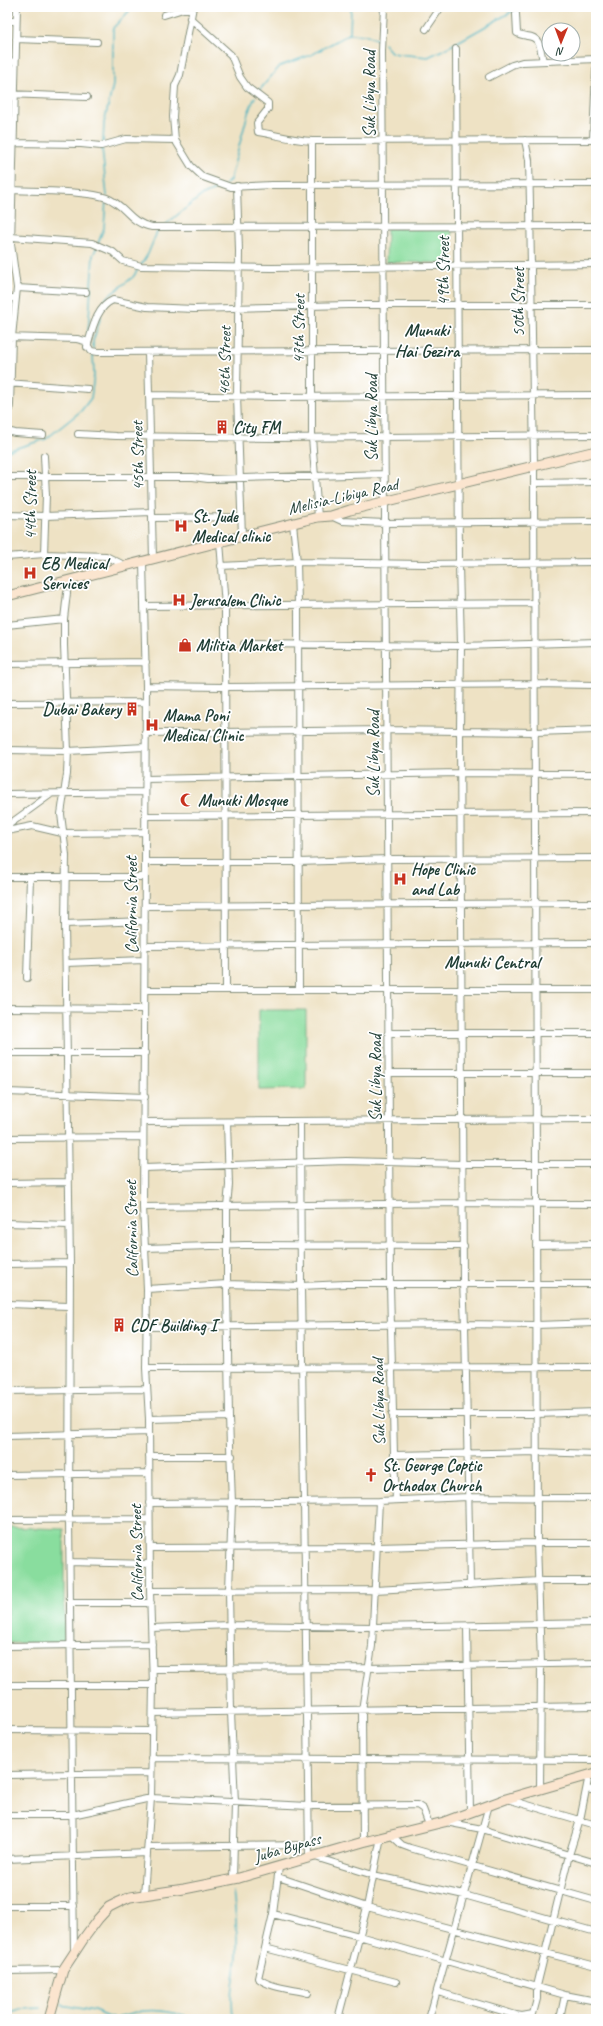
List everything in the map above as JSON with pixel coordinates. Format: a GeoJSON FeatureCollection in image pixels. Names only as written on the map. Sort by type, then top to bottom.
{"type":"FeatureCollection","features":[{"type":"Feature","properties":{"kind":"main road","name":"Melisia-Libiya Road"},"geometry":{"type":"LineString","coordinates":[[7,596],[318,517],[331,516],[385,501],[458,485],[534,465],[596,451]]}},
{"type":"Feature","properties":{"kind":"main road","name":"Juba Bypass"},"geometry":{"type":"LineString","coordinates":[[49,2019],[63,1970],[84,1938],[109,1907],[130,1898],[233,1879],[390,1834],[444,1822],[506,1799],[593,1774]]}},
{"type":"Feature","properties":{"kind":"street"},"geometry":{"type":"LineString","coordinates":[[7,423],[10,337],[17,288],[10,241],[10,203],[13,190],[14,143],[10,122],[15,94],[17,7]]}},
{"type":"Feature","properties":{"kind":"street","name":"Suk Libya Road"},"geometry":{"type":"LineString","coordinates":[[384,7],[383,226],[389,1162],[391,1367],[396,1500]]}},
{"type":"Feature","properties":{"kind":"street"},"geometry":{"type":"LineString","coordinates":[[426,29],[441,7]]}},
{"type":"Feature","properties":{"kind":"street"},"geometry":{"type":"LineString","coordinates":[[164,15],[183,9],[192,8],[180,75],[175,86],[173,117],[175,140],[191,166],[203,177],[225,186],[596,184]]}},
{"type":"Feature","properties":{"kind":"street"},"geometry":{"type":"LineString","coordinates":[[516,14],[517,33],[520,35],[534,36],[539,42],[541,52]]}},
{"type":"Feature","properties":{"kind":"street"},"geometry":{"type":"LineString","coordinates":[[190,18],[231,55],[240,78],[247,88],[268,103],[268,109],[257,123],[258,132],[284,136],[292,139],[312,141],[594,140],[596,70]]}},
{"type":"Feature","properties":{"kind":"street"},"geometry":{"type":"LineString","coordinates":[[7,21],[16,21]]}},
{"type":"Feature","properties":{"kind":"street"},"geometry":{"type":"LineString","coordinates":[[16,39],[97,42]]}},
{"type":"Feature","properties":{"kind":"street","name":"49th Street"},"geometry":{"type":"LineString","coordinates":[[456,49],[458,523],[461,646],[460,773],[462,1164],[464,1246],[463,1283],[470,1585]]}},
{"type":"Feature","properties":{"kind":"street"},"geometry":{"type":"LineString","coordinates":[[581,60],[596,59]]}},
{"type":"Feature","properties":{"kind":"street"},"geometry":{"type":"LineString","coordinates":[[7,61],[16,62]]}},
{"type":"Feature","properties":{"kind":"street"},"geometry":{"type":"LineString","coordinates":[[489,77],[517,62],[541,61]]}},
{"type":"Feature","properties":{"kind":"street"},"geometry":{"type":"LineString","coordinates":[[7,94],[87,97]]}},
{"type":"Feature","properties":{"kind":"street"},"geometry":{"type":"LineString","coordinates":[[14,143],[81,144],[102,146],[126,139],[175,140]]}},
{"type":"Feature","properties":{"kind":"street","name":"50th Street"},"geometry":{"type":"LineString","coordinates":[[525,140],[528,150],[530,184],[534,436],[537,1542],[542,1708],[540,1790]]}},
{"type":"Feature","properties":{"kind":"street","name":"47th Street"},"geometry":{"type":"LineString","coordinates":[[312,141],[312,437],[318,517]]}},
{"type":"Feature","properties":{"kind":"street"},"geometry":{"type":"LineString","coordinates":[[7,162],[14,162]]}},
{"type":"Feature","properties":{"kind":"street","name":"46th Street"},"geometry":{"type":"LineString","coordinates":[[237,186],[239,268],[237,396],[242,536]]}},
{"type":"Feature","properties":{"kind":"street"},"geometry":{"type":"LineString","coordinates":[[13,190],[92,195],[106,198],[113,200],[134,221],[143,226],[152,227],[596,226]]}},
{"type":"Feature","properties":{"kind":"street"},"geometry":{"type":"LineString","coordinates":[[10,241],[92,243],[113,252],[123,261],[141,266],[239,268],[596,264]]}},
{"type":"Feature","properties":{"kind":"street"},"geometry":{"type":"LineString","coordinates":[[7,268],[14,268]]}},
{"type":"Feature","properties":{"kind":"street"},"geometry":{"type":"LineString","coordinates":[[17,288],[86,292]]}},
{"type":"Feature","properties":{"kind":"street"},"geometry":{"type":"LineString","coordinates":[[7,298],[15,298]]}},
{"type":"Feature","properties":{"kind":"street"},"geometry":{"type":"LineString","coordinates":[[89,349],[98,314],[113,300],[147,307],[238,309],[457,305],[596,305]]}},
{"type":"Feature","properties":{"kind":"street"},"geometry":{"type":"LineString","coordinates":[[10,337],[77,338],[85,341],[89,349],[98,352],[596,350]]}},
{"type":"Feature","properties":{"kind":"street","name":"45th Street"},"geometry":{"type":"LineString","coordinates":[[148,352],[153,559]]}},
{"type":"Feature","properties":{"kind":"street"},"geometry":{"type":"LineString","coordinates":[[9,383],[88,389]]}},
{"type":"Feature","properties":{"kind":"street"},"geometry":{"type":"LineString","coordinates":[[150,395],[596,395]]}},
{"type":"Feature","properties":{"kind":"street"},"geometry":{"type":"LineString","coordinates":[[7,431],[43,435]]}},
{"type":"Feature","properties":{"kind":"street"},"geometry":{"type":"LineString","coordinates":[[78,434],[116,436],[238,437],[458,437],[596,435]]}},
{"type":"Feature","properties":{"kind":"street","name":"44th Street"},"geometry":{"type":"LineString","coordinates":[[44,456],[46,516],[44,554]]}},
{"type":"Feature","properties":{"kind":"street"},"geometry":{"type":"LineString","coordinates":[[7,477],[152,477],[208,479],[385,474]]}},
{"type":"Feature","properties":{"kind":"street"},"geometry":{"type":"LineString","coordinates":[[534,483],[596,482]]}},
{"type":"Feature","properties":{"kind":"street"},"geometry":{"type":"LineString","coordinates":[[7,515],[152,515],[241,517]]}},
{"type":"Feature","properties":{"kind":"street"},"geometry":{"type":"LineString","coordinates":[[331,516],[342,522],[385,523],[596,521]]}},
{"type":"Feature","properties":{"kind":"street"},"geometry":{"type":"LineString","coordinates":[[293,524],[297,562],[298,604],[299,990]]}},
{"type":"Feature","properties":{"kind":"street"},"geometry":{"type":"LineString","coordinates":[[220,542],[225,606],[224,816],[226,990]]}},
{"type":"Feature","properties":{"kind":"street"},"geometry":{"type":"LineString","coordinates":[[7,557],[44,554],[106,556],[126,566]]}},
{"type":"Feature","properties":{"kind":"street","name":"California Street"},"geometry":{"type":"LineString","coordinates":[[144,562],[146,702],[144,832],[145,1122],[143,1137],[146,1368],[149,1419],[148,1473],[150,1591],[153,1669],[151,1798],[144,1895]]}},
{"type":"Feature","properties":{"kind":"street"},"geometry":{"type":"LineString","coordinates":[[221,566],[297,562],[459,564],[596,562]]}},
{"type":"Feature","properties":{"kind":"street"},"geometry":{"type":"LineString","coordinates":[[67,593],[64,619],[65,703],[68,750],[67,774],[61,814],[62,833],[66,855],[65,924],[70,1264],[68,1390],[74,1954]]}},
{"type":"Feature","properties":{"kind":"street"},"geometry":{"type":"LineString","coordinates":[[144,606],[535,603]]}},
{"type":"Feature","properties":{"kind":"street"},"geometry":{"type":"LineString","coordinates":[[7,625],[64,619]]}},
{"type":"Feature","properties":{"kind":"street"},"geometry":{"type":"LineString","coordinates":[[244,644],[461,646],[596,642]]}},
{"type":"Feature","properties":{"kind":"street"},"geometry":{"type":"LineString","coordinates":[[7,664],[146,662]]}},
{"type":"Feature","properties":{"kind":"street"},"geometry":{"type":"LineString","coordinates":[[146,686],[596,685]]}},
{"type":"Feature","properties":{"kind":"street"},"geometry":{"type":"LineString","coordinates":[[7,703],[146,702]]}},
{"type":"Feature","properties":{"kind":"street"},"geometry":{"type":"LineString","coordinates":[[145,733],[386,730],[535,732],[596,730]]}},
{"type":"Feature","properties":{"kind":"street"},"geometry":{"type":"LineString","coordinates":[[7,750],[68,750],[145,747]]}},
{"type":"Feature","properties":{"kind":"street"},"geometry":{"type":"LineString","coordinates":[[145,779],[224,776],[299,777],[460,773],[596,774]]}},
{"type":"Feature","properties":{"kind":"street"},"geometry":{"type":"LineString","coordinates":[[7,794],[145,792]]}},
{"type":"Feature","properties":{"kind":"street"},"geometry":{"type":"LineString","coordinates":[[7,826],[37,803],[53,794]]}},
{"type":"Feature","properties":{"kind":"street"},"geometry":{"type":"LineString","coordinates":[[145,816],[596,813]]}},
{"type":"Feature","properties":{"kind":"street"},"geometry":{"type":"LineString","coordinates":[[7,831],[32,826],[62,833],[144,832]]}},
{"type":"Feature","properties":{"kind":"street"},"geometry":{"type":"LineString","coordinates":[[145,862],[299,862],[388,859],[596,858]]}},
{"type":"Feature","properties":{"kind":"street"},"geometry":{"type":"LineString","coordinates":[[7,877],[145,877]]}},
{"type":"Feature","properties":{"kind":"street"},"geometry":{"type":"LineString","coordinates":[[27,978],[30,877]]}},
{"type":"Feature","properties":{"kind":"street"},"geometry":{"type":"LineString","coordinates":[[145,906],[596,903]]}},
{"type":"Feature","properties":{"kind":"street"},"geometry":{"type":"LineString","coordinates":[[65,924],[145,921]]}},
{"type":"Feature","properties":{"kind":"street"},"geometry":{"type":"LineString","coordinates":[[145,946],[596,943]]}},
{"type":"Feature","properties":{"kind":"street"},"geometry":{"type":"LineString","coordinates":[[66,963],[144,960]]}},
{"type":"Feature","properties":{"kind":"street"},"geometry":{"type":"LineString","coordinates":[[145,990],[596,990]]}},
{"type":"Feature","properties":{"kind":"street"},"geometry":{"type":"LineString","coordinates":[[7,1008],[144,1009]]}},
{"type":"Feature","properties":{"kind":"street"},"geometry":{"type":"LineString","coordinates":[[388,1033],[596,1033]]}},
{"type":"Feature","properties":{"kind":"street"},"geometry":{"type":"LineString","coordinates":[[7,1053],[145,1054]]}},
{"type":"Feature","properties":{"kind":"street"},"geometry":{"type":"LineString","coordinates":[[389,1073],[596,1073]]}},
{"type":"Feature","properties":{"kind":"street"},"geometry":{"type":"LineString","coordinates":[[7,1092],[145,1097]]}},
{"type":"Feature","properties":{"kind":"street"},"geometry":{"type":"LineString","coordinates":[[145,1122],[596,1119]]}},
{"type":"Feature","properties":{"kind":"street"},"geometry":{"type":"LineString","coordinates":[[227,1122],[229,1164],[227,1284],[229,1326],[229,1418],[232,1456],[229,1626],[235,1803],[233,1879]]}},
{"type":"Feature","properties":{"kind":"street"},"geometry":{"type":"LineString","coordinates":[[300,1122],[305,1626],[309,1845],[311,1857],[373,1875],[464,1895],[553,1922],[596,1932]]}},
{"type":"Feature","properties":{"kind":"street"},"geometry":{"type":"LineString","coordinates":[[7,1138],[143,1137]]}},
{"type":"Feature","properties":{"kind":"street"},"geometry":{"type":"LineString","coordinates":[[144,1168],[229,1164],[389,1162],[462,1164],[596,1164]]}},
{"type":"Feature","properties":{"kind":"street"},"geometry":{"type":"LineString","coordinates":[[7,1183],[68,1182]]}},
{"type":"Feature","properties":{"kind":"street"},"geometry":{"type":"LineString","coordinates":[[144,1207],[463,1203],[596,1204]]}},
{"type":"Feature","properties":{"kind":"street"},"geometry":{"type":"LineString","coordinates":[[7,1223],[69,1224]]}},
{"type":"Feature","properties":{"kind":"street"},"geometry":{"type":"LineString","coordinates":[[536,1245],[596,1244]]}},
{"type":"Feature","properties":{"kind":"street"},"geometry":{"type":"LineString","coordinates":[[145,1248],[301,1245],[464,1246]]}},
{"type":"Feature","properties":{"kind":"street"},"geometry":{"type":"LineString","coordinates":[[7,1264],[70,1264]]}},
{"type":"Feature","properties":{"kind":"street"},"geometry":{"type":"LineString","coordinates":[[146,1289],[227,1284],[301,1286],[463,1283],[596,1284]]}},
{"type":"Feature","properties":{"kind":"street"},"geometry":{"type":"LineString","coordinates":[[7,1304],[69,1306]]}},
{"type":"Feature","properties":{"kind":"street"},"geometry":{"type":"LineString","coordinates":[[146,1327],[391,1324],[536,1325],[596,1323]]}},
{"type":"Feature","properties":{"kind":"street"},"geometry":{"type":"LineString","coordinates":[[146,1368],[596,1367]]}},
{"type":"Feature","properties":{"kind":"street"},"geometry":{"type":"LineString","coordinates":[[7,1391],[147,1389]]}},
{"type":"Feature","properties":{"kind":"street"},"geometry":{"type":"LineString","coordinates":[[392,1414],[466,1415],[596,1412]]}},
{"type":"Feature","properties":{"kind":"street"},"geometry":{"type":"LineString","coordinates":[[149,1419],[229,1418]]}},
{"type":"Feature","properties":{"kind":"street"},"geometry":{"type":"LineString","coordinates":[[7,1436],[69,1433],[149,1432]]}},
{"type":"Feature","properties":{"kind":"street"},"geometry":{"type":"LineString","coordinates":[[394,1455],[466,1452],[596,1454]]}},
{"type":"Feature","properties":{"kind":"street"},"geometry":{"type":"LineString","coordinates":[[149,1456],[232,1456]]}},
{"type":"Feature","properties":{"kind":"street"},"geometry":{"type":"LineString","coordinates":[[7,1475],[148,1473]]}},
{"type":"Feature","properties":{"kind":"street"},"geometry":{"type":"LineString","coordinates":[[149,1503],[379,1501],[468,1497],[596,1498]]}},
{"type":"Feature","properties":{"kind":"street"},"geometry":{"type":"LineString","coordinates":[[363,1842],[362,1710],[373,1627],[379,1501]]}},
{"type":"Feature","properties":{"kind":"street"},"geometry":{"type":"LineString","coordinates":[[7,1520],[149,1519]]}},
{"type":"Feature","properties":{"kind":"street"},"geometry":{"type":"LineString","coordinates":[[150,1548],[377,1547],[537,1542],[596,1543]]}},
{"type":"Feature","properties":{"kind":"street"},"geometry":{"type":"LineString","coordinates":[[70,1562],[150,1564]]}},
{"type":"Feature","properties":{"kind":"street"},"geometry":{"type":"LineString","coordinates":[[150,1591],[375,1590],[539,1581],[596,1581]]}},
{"type":"Feature","properties":{"kind":"street"},"geometry":{"type":"LineString","coordinates":[[70,1603],[151,1603]]}},
{"type":"Feature","properties":{"kind":"street"},"geometry":{"type":"LineString","coordinates":[[152,1628],[229,1626],[467,1626],[539,1622],[596,1623]]}},
{"type":"Feature","properties":{"kind":"street"},"geometry":{"type":"LineString","coordinates":[[467,1626],[470,1812]]}},
{"type":"Feature","properties":{"kind":"street"},"geometry":{"type":"LineString","coordinates":[[7,1646],[152,1644]]}},
{"type":"Feature","properties":{"kind":"street"},"geometry":{"type":"LineString","coordinates":[[153,1669],[306,1667],[368,1668],[541,1663],[596,1663]]}},
{"type":"Feature","properties":{"kind":"street"},"geometry":{"type":"LineString","coordinates":[[7,1685],[153,1685]]}},
{"type":"Feature","properties":{"kind":"street"},"geometry":{"type":"LineString","coordinates":[[153,1713],[596,1706]]}},
{"type":"Feature","properties":{"kind":"street"},"geometry":{"type":"LineString","coordinates":[[7,1730],[71,1729],[152,1731]]}},
{"type":"Feature","properties":{"kind":"street"},"geometry":{"type":"LineString","coordinates":[[151,1758],[596,1760]]}},
{"type":"Feature","properties":{"kind":"street"},"geometry":{"type":"LineString","coordinates":[[7,1775],[151,1773]]}},
{"type":"Feature","properties":{"kind":"street"},"geometry":{"type":"LineString","coordinates":[[438,1992],[522,2016],[533,2014],[537,1999],[537,1986],[546,1954],[560,1890],[580,1820],[587,1788],[593,1774]]}},
{"type":"Feature","properties":{"kind":"street"},"geometry":{"type":"LineString","coordinates":[[587,1788],[596,1791]]}},
{"type":"Feature","properties":{"kind":"street"},"geometry":{"type":"LineString","coordinates":[[7,1815],[72,1815],[151,1798],[308,1806],[417,1805],[423,1809],[429,1825]]}},
{"type":"Feature","properties":{"kind":"street"},"geometry":{"type":"LineString","coordinates":[[506,1799],[596,1825]]}},
{"type":"Feature","properties":{"kind":"street"},"geometry":{"type":"LineString","coordinates":[[430,2019],[438,1992],[444,1961],[489,1805]]}},
{"type":"Feature","properties":{"kind":"street"},"geometry":{"type":"LineString","coordinates":[[444,1822],[482,1829],[596,1863]]}},
{"type":"Feature","properties":{"kind":"street"},"geometry":{"type":"LineString","coordinates":[[390,1834],[402,1844],[410,1848],[596,1901]]}},
{"type":"Feature","properties":{"kind":"street"},"geometry":{"type":"LineString","coordinates":[[338,2019],[366,1907],[380,1837]]}},
{"type":"Feature","properties":{"kind":"street"},"geometry":{"type":"LineString","coordinates":[[7,1859],[147,1850],[309,1845]]}},
{"type":"Feature","properties":{"kind":"street"},"geometry":{"type":"LineString","coordinates":[[279,1867],[273,1914],[258,1978],[262,1982],[308,1993]]}},
{"type":"Feature","properties":{"kind":"street"},"geometry":{"type":"LineString","coordinates":[[278,1877],[366,1907],[596,1966]]}},
{"type":"Feature","properties":{"kind":"street"},"geometry":{"type":"LineString","coordinates":[[7,1906],[74,1906]]}},
{"type":"Feature","properties":{"kind":"street"},"geometry":{"type":"LineString","coordinates":[[273,1914],[359,1936],[565,1994],[596,2001]]}},
{"type":"Feature","properties":{"kind":"street"},"geometry":{"type":"LineString","coordinates":[[265,1948],[396,1982]]}},
{"type":"Feature","properties":{"kind":"street"},"geometry":{"type":"LineString","coordinates":[[7,1971],[63,1970]]}},
{"type":"Feature","properties":{"kind":"street"},"geometry":{"type":"LineString","coordinates":[[560,2019],[565,1994]]}},
{"type":"Feature","properties":{"kind":"green space"},"geometry":{"type":"Polygon","coordinates":[[[387,228],[452,229],[451,263],[386,262],[387,228]]]}},
{"type":"Feature","properties":{"kind":"green space"},"geometry":{"type":"Polygon","coordinates":[[[259,1010],[306,1010],[306,1089],[259,1090],[259,1010]]]}},
{"type":"Feature","properties":{"kind":"green space"},"geometry":{"type":"Polygon","coordinates":[[[7,1527],[64,1529],[64,1643],[7,1643],[7,1527]]]}},
{"type":"Feature","properties":{"kind":"waterway"},"geometry":{"type":"LineString","coordinates":[[103,143],[104,123],[113,85],[113,28],[130,10],[129,7]]}},
{"type":"Feature","properties":{"kind":"waterway"},"geometry":{"type":"LineString","coordinates":[[350,33],[351,7]]}},
{"type":"Feature","properties":{"kind":"waterway"},"geometry":{"type":"LineString","coordinates":[[384,44],[391,52],[428,57],[520,7]]}},
{"type":"Feature","properties":{"kind":"waterway"},"geometry":{"type":"LineString","coordinates":[[257,93],[280,66],[311,55],[349,34],[367,35],[380,41]]}},
{"type":"Feature","properties":{"kind":"waterway"},"geometry":{"type":"LineString","coordinates":[[226,184],[230,180],[248,113],[255,97]]}},
{"type":"Feature","properties":{"kind":"waterway"},"geometry":{"type":"LineString","coordinates":[[102,148],[107,196]]}},
{"type":"Feature","properties":{"kind":"waterway"},"geometry":{"type":"LineString","coordinates":[[165,225],[201,196],[224,186]]}},
{"type":"Feature","properties":{"kind":"waterway"},"geometry":{"type":"LineString","coordinates":[[98,243],[104,228],[106,200]]}},
{"type":"Feature","properties":{"kind":"waterway"},"geometry":{"type":"LineString","coordinates":[[141,265],[148,254],[159,229]]}},
{"type":"Feature","properties":{"kind":"waterway"},"geometry":{"type":"LineString","coordinates":[[88,334],[93,255],[97,247]]}},
{"type":"Feature","properties":{"kind":"waterway"},"geometry":{"type":"LineString","coordinates":[[104,303],[106,298],[133,277],[139,268]]}},
{"type":"Feature","properties":{"kind":"waterway"},"geometry":{"type":"LineString","coordinates":[[93,349],[93,341],[101,316]]}},
{"type":"Feature","properties":{"kind":"waterway"},"geometry":{"type":"LineString","coordinates":[[7,451],[46,439],[81,411],[91,398],[94,375],[93,353]]}},
{"type":"Feature","properties":{"kind":"waterway"},"geometry":{"type":"LineString","coordinates":[[233,1892],[237,1940],[237,1957],[232,1996],[234,2019]]}},
{"type":"Feature","properties":{"kind":"waterway"},"geometry":{"type":"LineString","coordinates":[[62,2005],[94,2011],[114,2019]]}},
{"type":"Feature","properties":{"kind":"waterway"},"geometry":{"type":"LineString","coordinates":[[7,2014],[24,2009],[41,2008]]}},
{"type":"Feature","properties":{"kind":"waterway"},"geometry":{"type":"LineString","coordinates":[[114,2019],[137,2012],[147,2011],[168,2012],[200,2019]]}},
{"type":"Feature","properties":{"kind":"place","name":"City FM"},"geometry":{"type":"Point","coordinates":[222,427]}},
{"type":"Feature","properties":{"kind":"place","name":"St. Jude Medical clinic"},"geometry":{"type":"Point","coordinates":[181,526]}},
{"type":"Feature","properties":{"kind":"place","name":"EB Medical Services"},"geometry":{"type":"Point","coordinates":[30,573]}},
{"type":"Feature","properties":{"kind":"place","name":"Jerusalem Clinic"},"geometry":{"type":"Point","coordinates":[179,600]}},
{"type":"Feature","properties":{"kind":"place","name":"Militia Market"},"geometry":{"type":"Point","coordinates":[185,645]}},
{"type":"Feature","properties":{"kind":"place","name":"Dubai Bakery"},"geometry":{"type":"Point","coordinates":[132,709]}},
{"type":"Feature","properties":{"kind":"place","name":"Mama Poni Medical Clinic"},"geometry":{"type":"Point","coordinates":[152,725]}},
{"type":"Feature","properties":{"kind":"place","name":"Munuki Mosque"},"geometry":{"type":"Point","coordinates":[187,800]}},
{"type":"Feature","properties":{"kind":"place","name":"Hope Clinic and Lab"},"geometry":{"type":"Point","coordinates":[400,879]}},
{"type":"Feature","properties":{"kind":"place","name":"CDF Building I"},"geometry":{"type":"Point","coordinates":[119,1325]}},
{"type":"Feature","properties":{"kind":"place","name":"St. George Coptic Orthodox Church"},"geometry":{"type":"Point","coordinates":[371,1475]}},
{"type":"Feature","properties":{"kind":"district","name":"Munuki Hai Gezira"},"geometry":{"type":"Point","coordinates":[427,340]}},
{"type":"Feature","properties":{"kind":"district","name":"Munuki Central"},"geometry":{"type":"Point","coordinates":[492,962]}}]}
